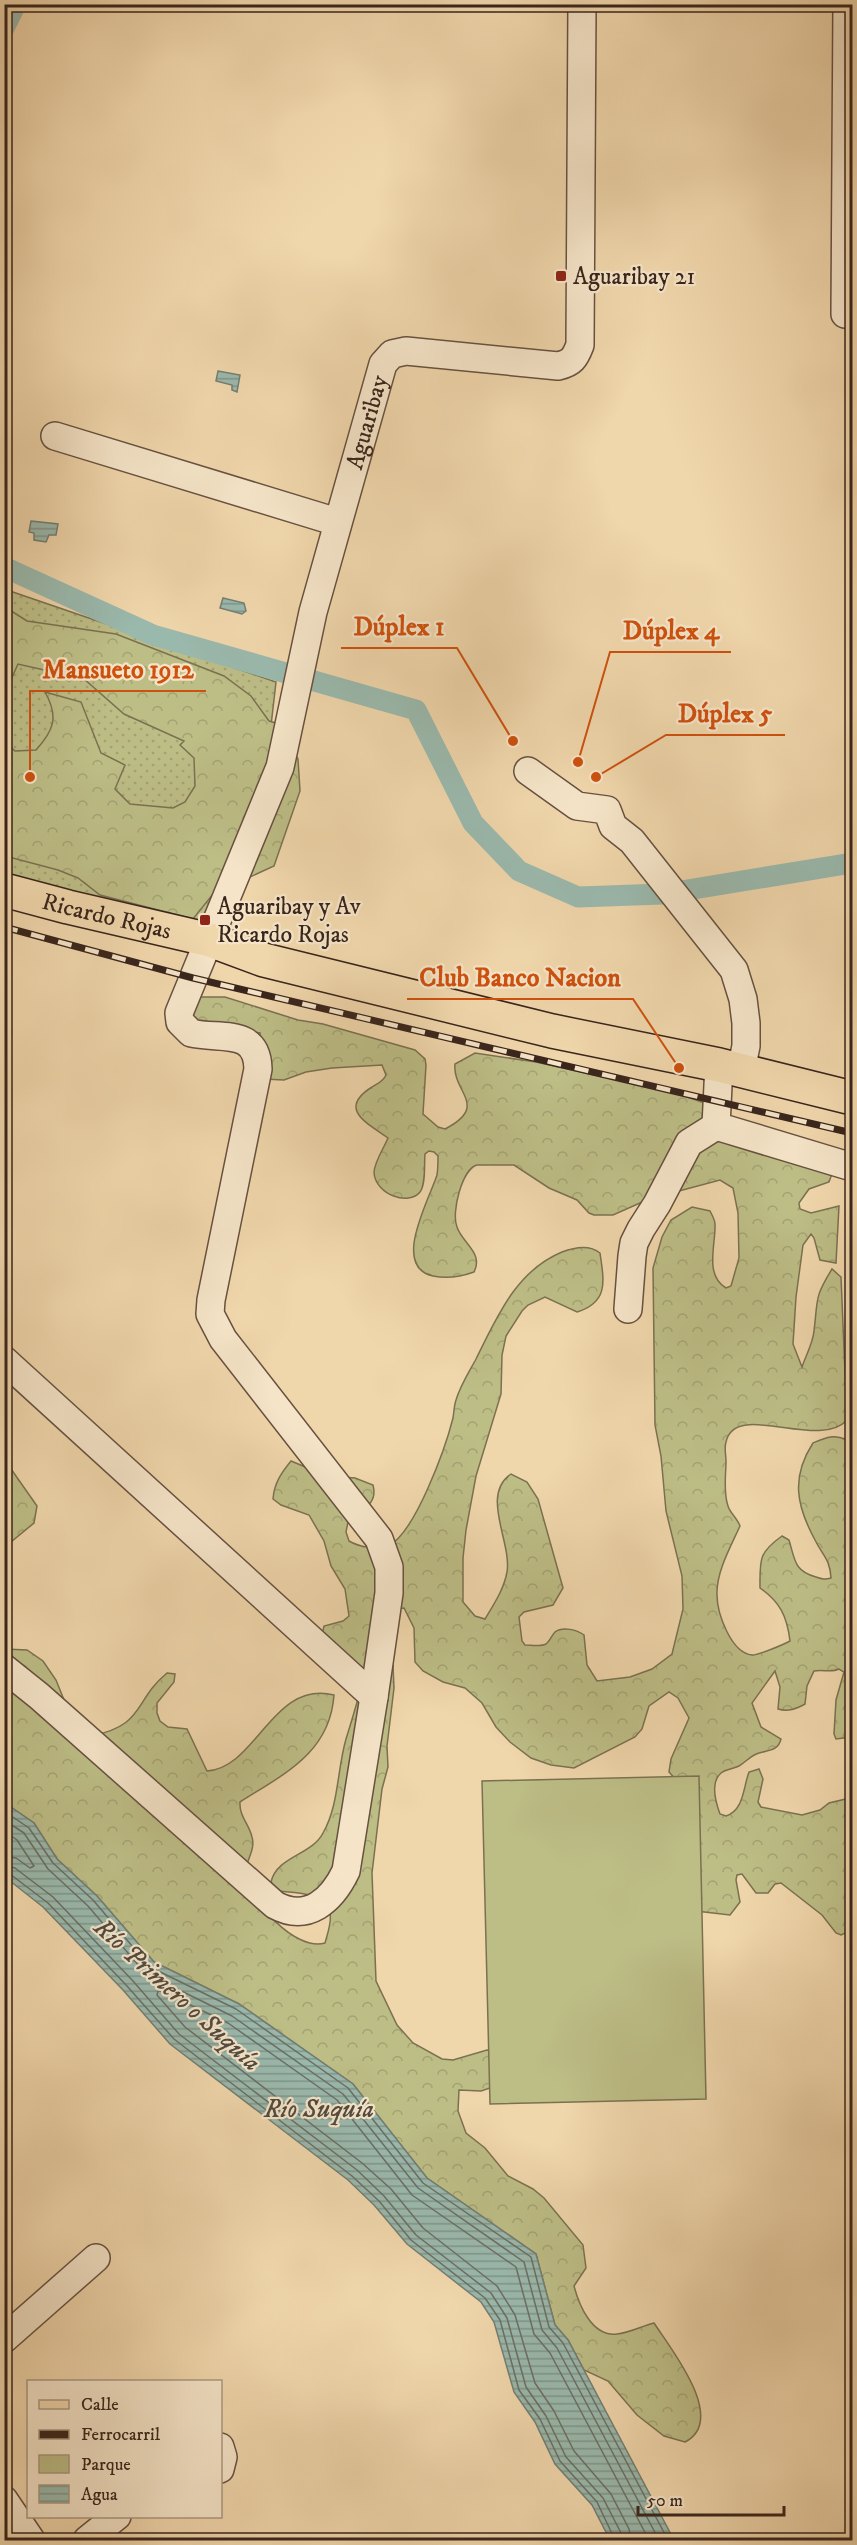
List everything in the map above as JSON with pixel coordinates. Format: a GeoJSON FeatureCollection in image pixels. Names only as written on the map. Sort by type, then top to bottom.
{"type":"FeatureCollection","features":[{"type":"Feature","properties":{"kind":"main road","name":"Ricardo Rojas"},"geometry":{"type":"LineString","coordinates":[[4,890],[210,940],[264,960],[552,1031],[730,1067],[852,1098]]}},
{"type":"Feature","properties":{"kind":"street","name":"Aguaribay"},"geometry":{"type":"LineString","coordinates":[[4,1668],[39,1696],[275,1905],[286,1911],[301,1912],[316,1907],[337,1888],[346,1871],[374,1697],[389,1593],[387,1555],[379,1539],[223,1339],[210,1314],[258,1069],[255,1051],[245,1041],[191,1033],[180,1022],[181,1004],[210,940],[280,767],[313,612],[383,364],[392,354],[406,351],[558,366],[570,363],[576,356],[580,345],[582,4]]}},
{"type":"Feature","properties":{"kind":"street"},"geometry":{"type":"LineString","coordinates":[[845,314],[847,4]]}},
{"type":"Feature","properties":{"kind":"street"},"geometry":{"type":"LineString","coordinates":[[55,436],[337,522]]}},
{"type":"Feature","properties":{"kind":"street"},"geometry":{"type":"LineString","coordinates":[[528,771],[577,806],[619,811],[629,818],[634,828],[632,841],[670,892],[734,970],[743,999],[746,1046],[730,1067],[716,1126],[688,1143],[657,1204],[640,1229],[633,1250],[628,1309]]}},
{"type":"Feature","properties":{"kind":"street"},"geometry":{"type":"LineString","coordinates":[[716,1126],[852,1167]]}},
{"type":"Feature","properties":{"kind":"street"},"geometry":{"type":"LineString","coordinates":[[4,1360],[374,1697]]}},
{"type":"Feature","properties":{"kind":"street"},"geometry":{"type":"LineString","coordinates":[[4,2338],[96,2258]]}},
{"type":"Feature","properties":{"kind":"street"},"geometry":{"type":"LineString","coordinates":[[4,2499],[31,2541]]}},
{"type":"Feature","properties":{"kind":"street"},"geometry":{"type":"LineString","coordinates":[[87,2541],[116,2518]]}},
{"type":"Feature","properties":{"kind":"green space"},"geometry":{"type":"Polygon","coordinates":[[[4,589],[276,682],[265,778],[203,930],[5,877],[4,589]]]}},
{"type":"Feature","properties":{"kind":"green space"},"geometry":{"type":"Polygon","coordinates":[[[5,607],[27,621],[116,634],[224,676],[251,696],[269,721],[279,724],[298,759],[300,791],[274,866],[213,894],[193,919],[100,895],[78,878],[58,870],[5,856],[5,742],[15,751],[36,750],[42,743],[50,729],[53,716],[45,692],[81,702],[101,753],[125,765],[115,789],[130,804],[173,808],[185,802],[195,786],[194,758],[180,745],[184,741],[124,714],[84,679],[18,664],[5,693],[5,607]]]}},
{"type":"Feature","properties":{"kind":"green space"},"geometry":{"type":"Polygon","coordinates":[[[197,997],[225,997],[298,1020],[323,1024],[415,1050],[425,1059],[426,1065],[423,1114],[438,1127],[445,1129],[458,1121],[465,1113],[467,1106],[466,1098],[458,1083],[455,1064],[475,1053],[536,1062],[676,1093],[713,1106],[716,1131],[833,1171],[829,1182],[809,1189],[799,1203],[800,1209],[811,1213],[839,1206],[836,1263],[820,1260],[811,1234],[803,1245],[793,1344],[802,1367],[813,1336],[819,1293],[832,1269],[841,1277],[847,1420],[834,1428],[818,1431],[761,1425],[745,1425],[733,1430],[725,1447],[726,1501],[740,1526],[721,1568],[717,1595],[727,1631],[744,1653],[755,1655],[790,1641],[787,1624],[781,1610],[773,1599],[760,1588],[762,1558],[768,1547],[782,1536],[789,1540],[799,1568],[809,1575],[822,1579],[831,1578],[828,1562],[815,1540],[800,1503],[799,1479],[806,1455],[813,1443],[830,1437],[847,1440],[851,1737],[836,1739],[834,1734],[836,1700],[844,1672],[839,1669],[814,1671],[807,1686],[805,1704],[795,1709],[785,1710],[778,1709],[780,1687],[775,1671],[752,1703],[761,1727],[781,1739],[780,1743],[773,1749],[756,1754],[739,1766],[721,1773],[716,1782],[715,1793],[720,1814],[726,1816],[732,1813],[740,1804],[749,1772],[759,1769],[763,1779],[758,1802],[761,1807],[802,1815],[820,1810],[829,1803],[850,1798],[850,1931],[841,1935],[836,1933],[822,1915],[781,1883],[775,1884],[768,1893],[756,1893],[742,1874],[737,1875],[736,1880],[740,1902],[730,1915],[696,1911],[680,1784],[669,1772],[671,1759],[689,1718],[678,1698],[669,1692],[649,1706],[642,1729],[635,1737],[574,1768],[551,1765],[531,1758],[510,1742],[496,1727],[482,1703],[465,1688],[443,1682],[423,1671],[415,1662],[414,1628],[404,1608],[394,1609],[391,1619],[394,1688],[387,1746],[388,1767],[382,1789],[372,1873],[376,1981],[397,2025],[413,2043],[442,2059],[453,2060],[487,2050],[499,2052],[502,2084],[481,2091],[459,2090],[458,2111],[466,2133],[485,2148],[508,2176],[533,2189],[544,2198],[583,2245],[586,2268],[574,2286],[583,2310],[594,2325],[608,2334],[617,2334],[654,2323],[683,2366],[699,2402],[701,2418],[697,2432],[685,2442],[664,2436],[637,2415],[608,2381],[584,2370],[568,2340],[555,2325],[536,2254],[427,2178],[353,2084],[239,2004],[154,1962],[97,1896],[57,1859],[34,1823],[5,1803],[5,1649],[27,1650],[43,1661],[56,1680],[75,1727],[91,1736],[109,1731],[130,1719],[156,1683],[167,1673],[175,1674],[174,1682],[157,1703],[157,1713],[160,1721],[168,1727],[187,1729],[207,1771],[224,1766],[239,1756],[280,1712],[295,1700],[313,1694],[334,1695],[331,1715],[314,1747],[288,1771],[240,1802],[241,1812],[251,1832],[253,1842],[246,1873],[256,1897],[265,1910],[288,1932],[313,1944],[325,1943],[330,1921],[327,1906],[316,1897],[277,1891],[271,1882],[280,1866],[311,1846],[323,1833],[332,1811],[343,1751],[360,1691],[322,1635],[324,1626],[343,1621],[349,1616],[345,1589],[331,1566],[324,1541],[309,1515],[281,1505],[273,1499],[279,1478],[291,1461],[327,1476],[355,1478],[373,1485],[374,1492],[371,1502],[349,1517],[346,1532],[349,1541],[358,1545],[373,1548],[388,1546],[409,1525],[419,1508],[444,1448],[460,1390],[510,1297],[520,1283],[546,1260],[577,1248],[587,1247],[596,1250],[600,1253],[603,1281],[602,1289],[595,1302],[577,1312],[545,1297],[528,1305],[522,1311],[506,1336],[502,1355],[501,1394],[476,1476],[466,1530],[463,1558],[463,1602],[475,1616],[485,1619],[504,1584],[507,1560],[497,1506],[502,1483],[511,1474],[527,1482],[538,1499],[563,1588],[553,1605],[524,1612],[519,1617],[522,1641],[525,1645],[546,1644],[555,1632],[562,1629],[581,1633],[584,1635],[587,1665],[597,1681],[630,1677],[652,1669],[672,1654],[683,1609],[682,1576],[666,1511],[661,1456],[655,1425],[653,1268],[662,1237],[671,1220],[692,1207],[710,1211],[715,1224],[713,1267],[715,1275],[726,1288],[731,1286],[739,1258],[738,1213],[733,1188],[720,1180],[649,1199],[613,1215],[594,1215],[589,1213],[577,1200],[549,1188],[514,1165],[477,1165],[467,1174],[462,1183],[455,1212],[457,1227],[476,1259],[474,1272],[454,1277],[433,1276],[421,1270],[415,1260],[414,1247],[416,1231],[437,1175],[438,1156],[429,1151],[425,1154],[423,1184],[420,1192],[415,1196],[401,1198],[387,1192],[376,1181],[374,1169],[388,1138],[364,1121],[356,1109],[357,1102],[362,1095],[385,1077],[382,1065],[332,1068],[306,1072],[284,1080],[263,1079],[260,1033],[185,1021],[197,997]]]}},
{"type":"Feature","properties":{"kind":"green space"},"geometry":{"type":"Polygon","coordinates":[[[5,1466],[9,1466],[37,1506],[34,1523],[5,1547],[5,1466]]]}},
{"type":"Feature","properties":{"kind":"green space"},"geometry":{"type":"Polygon","coordinates":[[[699,1776],[706,2099],[490,2104],[482,1781],[699,1776]]]}},
{"type":"Feature","properties":{"kind":"water"},"geometry":{"type":"Polygon","coordinates":[[[218,371],[240,375],[237,392],[232,390],[232,385],[216,381],[218,371]]]}},
{"type":"Feature","properties":{"kind":"water"},"geometry":{"type":"Polygon","coordinates":[[[31,521],[58,524],[56,535],[49,535],[46,542],[34,540],[34,533],[29,532],[31,521]]]}},
{"type":"Feature","properties":{"kind":"water"},"geometry":{"type":"Polygon","coordinates":[[[223,598],[244,603],[246,611],[242,614],[220,608],[223,598]]]}},
{"type":"Feature","properties":{"kind":"water","name":"Río Suquía"},"geometry":{"type":"Polygon","coordinates":[[[5,1803],[34,1823],[57,1859],[97,1896],[154,1962],[239,2004],[353,2084],[427,2178],[536,2254],[555,2325],[568,2340],[674,2540],[610,2540],[592,2505],[555,2464],[535,2422],[514,2392],[494,2322],[481,2302],[407,2244],[374,2205],[348,2180],[170,2044],[123,1990],[43,1907],[5,1877],[5,1803]]]}},
{"type":"Feature","properties":{"kind":"waterway"},"geometry":{"type":"LineString","coordinates":[[4,28],[16,4]]}},
{"type":"Feature","properties":{"kind":"waterway"},"geometry":{"type":"LineString","coordinates":[[4,567],[153,635],[416,710],[473,823],[519,871],[578,897],[663,894],[852,863]]}},
{"type":"Feature","properties":{"kind":"railway"},"geometry":{"type":"LineString","coordinates":[[4,927],[193,978],[852,1133]]}},
{"type":"Feature","properties":{"kind":"place","name":"Aguaribay 21"},"geometry":{"type":"Point","coordinates":[561,276]}},
{"type":"Feature","properties":{"kind":"place","name":"Dúplex 1"},"geometry":{"type":"Point","coordinates":[513,741]}},
{"type":"Feature","properties":{"kind":"place","name":"Dúplex 4"},"geometry":{"type":"Point","coordinates":[578,762]}},
{"type":"Feature","properties":{"kind":"place","name":"Mansueto 1912"},"geometry":{"type":"Point","coordinates":[30,777]}},
{"type":"Feature","properties":{"kind":"place","name":"Dúplex 5"},"geometry":{"type":"Point","coordinates":[596,777]}},
{"type":"Feature","properties":{"kind":"place","name":"Aguaribay y Av Ricardo Rojas"},"geometry":{"type":"Point","coordinates":[205,920]}},
{"type":"Feature","properties":{"kind":"place","name":"Club Banco Nacion"},"geometry":{"type":"Point","coordinates":[679,1068]}},
{"type":"Feature","properties":{"kind":"water label","name":"Río Primero o Suquía"},"geometry":{"type":"Point","coordinates":[178,1994]}}]}
